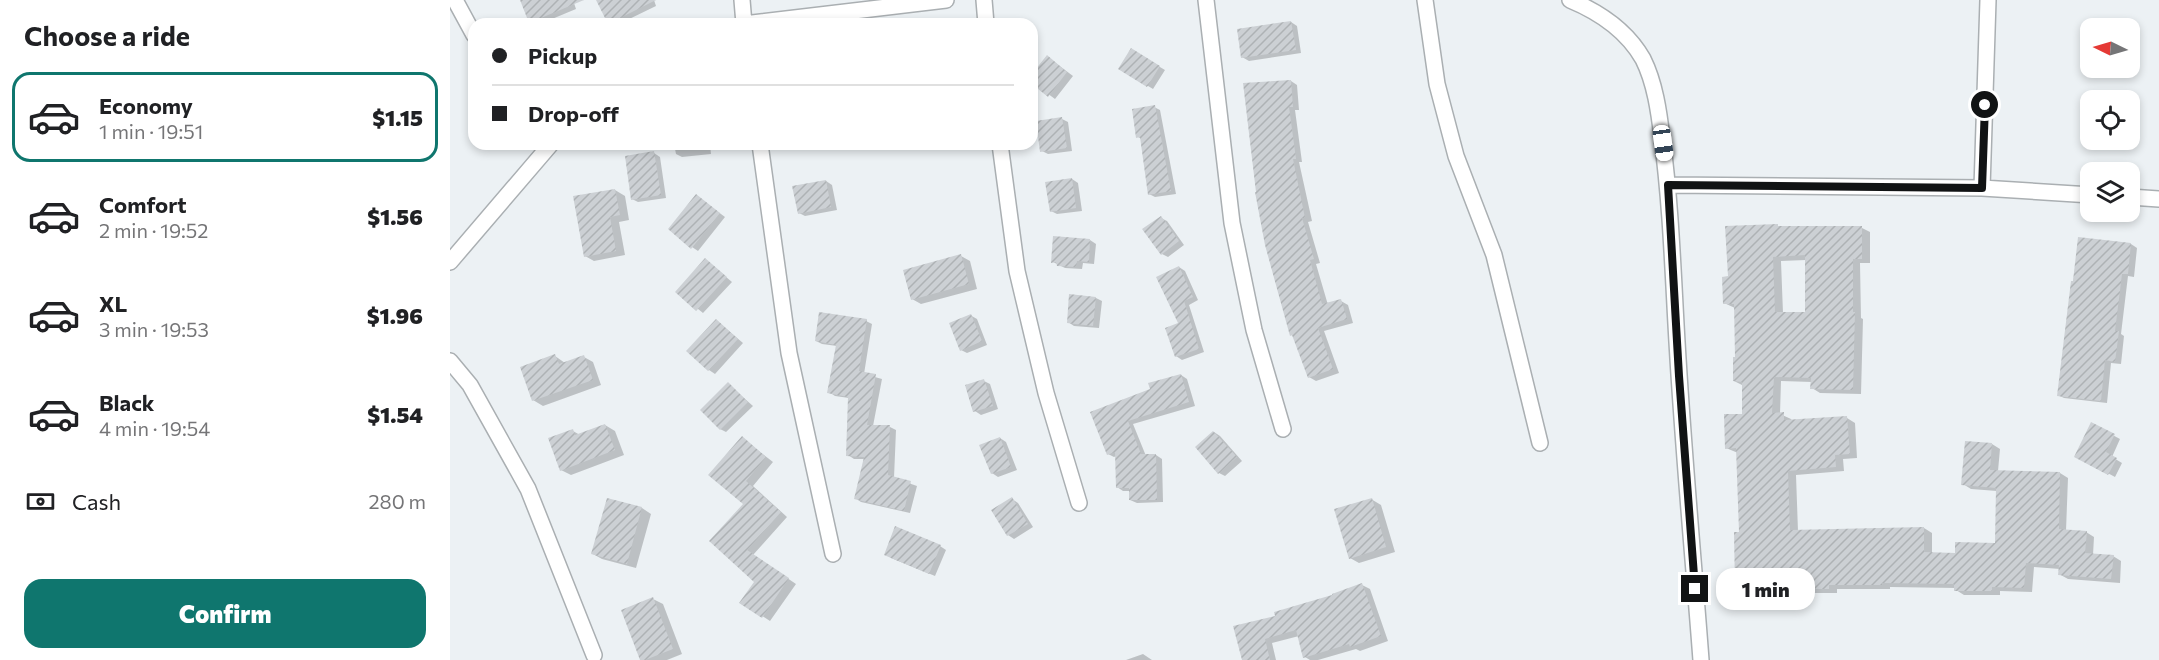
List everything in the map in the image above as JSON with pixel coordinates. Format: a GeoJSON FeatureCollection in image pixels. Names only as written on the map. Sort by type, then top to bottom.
{"type":"FeatureCollection","features":[{"type":"Feature","properties":{"kind":"street"},"geometry":{"type":"LineString","coordinates":[[455,0],[468,24]]}},
{"type":"Feature","properties":{"kind":"street"},"geometry":{"type":"LineString","coordinates":[[742,0],[744,18]]}},
{"type":"Feature","properties":{"kind":"street"},"geometry":{"type":"LineString","coordinates":[[794,18],[945,0]]}},
{"type":"Feature","properties":{"kind":"street"},"geometry":{"type":"LineString","coordinates":[[984,0],[986,18]]}},
{"type":"Feature","properties":{"kind":"street"},"geometry":{"type":"LineString","coordinates":[[1206,0],[1232,223],[1254,330],[1283,429]]}},
{"type":"Feature","properties":{"kind":"street"},"geometry":{"type":"LineString","coordinates":[[1425,0],[1437,84],[1456,156],[1494,255],[1540,443]]}},
{"type":"Feature","properties":{"kind":"street"},"geometry":{"type":"LineString","coordinates":[[1570,0],[1589,8],[1617,27],[1642,58],[1652,81],[1668,185],[1679,376],[1701,660]]}},
{"type":"Feature","properties":{"kind":"street"},"geometry":{"type":"LineString","coordinates":[[1982,188],[1988,0]]}},
{"type":"Feature","properties":{"kind":"street"},"geometry":{"type":"LineString","coordinates":[[450,262],[546,150]]}},
{"type":"Feature","properties":{"kind":"street"},"geometry":{"type":"LineString","coordinates":[[761,150],[789,353],[833,554]]}},
{"type":"Feature","properties":{"kind":"street"},"geometry":{"type":"LineString","coordinates":[[1001,150],[1017,271],[1046,393],[1079,503]]}},
{"type":"Feature","properties":{"kind":"street"},"geometry":{"type":"LineString","coordinates":[[1668,185],[1982,188],[2080,194]]}},
{"type":"Feature","properties":{"kind":"street"},"geometry":{"type":"LineString","coordinates":[[2140,198],[2159,199]]}},
{"type":"Feature","properties":{"kind":"street"},"geometry":{"type":"LineString","coordinates":[[450,361],[470,384],[528,489],[594,655]]}},
{"type":"Feature","properties":{"kind":"building"},"geometry":{"type":"Polygon","coordinates":[[[520,0],[584,0],[541,18],[527,18],[520,0]]]}},
{"type":"Feature","properties":{"kind":"building"},"geometry":{"type":"Polygon","coordinates":[[[596,0],[656,0],[620,18],[605,18],[596,0]]]}},
{"type":"Feature","properties":{"kind":"building"},"geometry":{"type":"Polygon","coordinates":[[[1291,21],[1296,50],[1241,58],[1237,29],[1291,21]]]}},
{"type":"Feature","properties":{"kind":"building"},"geometry":{"type":"Polygon","coordinates":[[[1131,48],[1160,66],[1147,87],[1118,69],[1131,48]]]}},
{"type":"Feature","properties":{"kind":"building"},"geometry":{"type":"Polygon","coordinates":[[[1047,55],[1067,72],[1048,97],[1038,89],[1038,66],[1047,55]]]}},
{"type":"Feature","properties":{"kind":"building"},"geometry":{"type":"Polygon","coordinates":[[[1291,80],[1293,107],[1289,107],[1296,159],[1293,159],[1305,218],[1302,218],[1314,259],[1310,260],[1322,304],[1341,299],[1347,319],[1318,328],[1333,369],[1308,378],[1292,335],[1290,336],[1265,245],[1255,192],[1243,83],[1291,80]]]}},
{"type":"Feature","properties":{"kind":"building"},"geometry":{"type":"Polygon","coordinates":[[[1155,105],[1171,191],[1148,195],[1140,137],[1136,138],[1132,109],[1155,105]]]}},
{"type":"Feature","properties":{"kind":"building"},"geometry":{"type":"Polygon","coordinates":[[[1062,117],[1067,148],[1040,152],[1038,121],[1062,117]]]}},
{"type":"Feature","properties":{"kind":"building"},"geometry":{"type":"Polygon","coordinates":[[[654,151],[661,195],[631,200],[625,156],[654,151]]]}},
{"type":"Feature","properties":{"kind":"building"},"geometry":{"type":"Polygon","coordinates":[[[1072,178],[1076,208],[1050,212],[1045,182],[1072,178]]]}},
{"type":"Feature","properties":{"kind":"building"},"geometry":{"type":"Polygon","coordinates":[[[826,180],[831,207],[798,214],[792,186],[826,180]]]}},
{"type":"Feature","properties":{"kind":"building"},"geometry":{"type":"Polygon","coordinates":[[[615,189],[620,215],[610,217],[616,251],[584,257],[573,196],[615,189]]]}},
{"type":"Feature","properties":{"kind":"building"},"geometry":{"type":"Polygon","coordinates":[[[696,194],[720,213],[691,249],[668,229],[696,194]]]}},
{"type":"Feature","properties":{"kind":"building"},"geometry":{"type":"Polygon","coordinates":[[[1161,216],[1179,241],[1161,255],[1142,229],[1161,216]]]}},
{"type":"Feature","properties":{"kind":"building"},"geometry":{"type":"Polygon","coordinates":[[[1778,224],[1778,226],[1862,226],[1862,259],[1853,259],[1853,312],[1855,312],[1853,390],[1810,389],[1811,378],[1774,377],[1772,413],[1784,412],[1784,420],[1847,416],[1850,454],[1835,455],[1836,467],[1788,471],[1790,530],[1924,527],[1924,552],[1955,553],[1955,542],[1995,543],[1996,488],[1961,485],[1965,441],[1992,443],[1990,470],[2060,472],[2059,529],[2087,531],[2085,553],[2114,555],[2111,579],[2058,575],[2059,565],[2026,563],[2024,588],[1992,587],[1992,591],[1954,591],[1954,584],[1882,583],[1882,585],[1829,585],[1829,589],[1735,589],[1734,532],[1739,532],[1736,448],[1725,449],[1724,414],[1742,414],[1742,382],[1733,381],[1734,304],[1723,304],[1722,277],[1728,276],[1725,226],[1778,224]],[[1805,255],[1773,257],[1775,312],[1805,312],[1805,255]]]}},
{"type":"Feature","properties":{"kind":"building"},"geometry":{"type":"Polygon","coordinates":[[[1053,236],[1090,239],[1089,262],[1077,261],[1076,267],[1057,266],[1056,262],[1051,263],[1053,236]]]}},
{"type":"Feature","properties":{"kind":"building"},"geometry":{"type":"Polygon","coordinates":[[[2078,237],[2131,243],[2128,274],[2122,274],[2115,331],[2119,331],[2115,362],[2105,360],[2101,401],[2057,396],[2078,237]]]}},
{"type":"Feature","properties":{"kind":"building"},"geometry":{"type":"Polygon","coordinates":[[[961,254],[969,284],[911,300],[903,270],[961,254]]]}},
{"type":"Feature","properties":{"kind":"building"},"geometry":{"type":"Polygon","coordinates":[[[705,258],[727,277],[696,311],[675,292],[705,258]]]}},
{"type":"Feature","properties":{"kind":"building"},"geometry":{"type":"Polygon","coordinates":[[[1179,266],[1193,297],[1184,301],[1199,349],[1175,357],[1165,328],[1178,323],[1156,277],[1179,266]]]}},
{"type":"Feature","properties":{"kind":"building"},"geometry":{"type":"Polygon","coordinates":[[[1069,294],[1096,297],[1093,326],[1067,323],[1069,294]]]}},
{"type":"Feature","properties":{"kind":"building"},"geometry":{"type":"Polygon","coordinates":[[[819,312],[867,319],[859,371],[876,374],[867,425],[890,425],[888,475],[911,481],[904,511],[854,499],[864,457],[846,456],[848,397],[827,393],[836,345],[815,341],[819,312]]]}},
{"type":"Feature","properties":{"kind":"building"},"geometry":{"type":"Polygon","coordinates":[[[971,314],[982,341],[960,351],[949,323],[971,314]]]}},
{"type":"Feature","properties":{"kind":"building"},"geometry":{"type":"Polygon","coordinates":[[[716,319],[738,339],[708,371],[686,351],[716,319]]]}},
{"type":"Feature","properties":{"kind":"building"},"geometry":{"type":"Polygon","coordinates":[[[555,354],[559,364],[584,355],[593,380],[532,401],[520,367],[555,354]]]}},
{"type":"Feature","properties":{"kind":"building"},"geometry":{"type":"Polygon","coordinates":[[[1181,374],[1189,402],[1128,421],[1141,454],[1156,454],[1157,500],[1129,500],[1129,488],[1116,488],[1115,452],[1107,455],[1090,412],[1150,389],[1148,383],[1181,374]]]}},
{"type":"Feature","properties":{"kind":"building"},"geometry":{"type":"Polygon","coordinates":[[[984,379],[993,406],[973,412],[965,385],[984,379]]]}},
{"type":"Feature","properties":{"kind":"building"},"geometry":{"type":"Polygon","coordinates":[[[728,382],[748,402],[720,430],[700,410],[728,382]]]}},
{"type":"Feature","properties":{"kind":"building"},"geometry":{"type":"Polygon","coordinates":[[[2091,422],[2115,434],[2106,452],[2117,458],[2108,475],[2074,457],[2091,422]]]}},
{"type":"Feature","properties":{"kind":"building"},"geometry":{"type":"Polygon","coordinates":[[[605,424],[615,450],[560,471],[548,438],[573,429],[575,435],[605,424]]]}},
{"type":"Feature","properties":{"kind":"building"},"geometry":{"type":"Polygon","coordinates":[[[1213,431],[1237,457],[1218,474],[1195,447],[1213,431]]]}},
{"type":"Feature","properties":{"kind":"building"},"geometry":{"type":"Polygon","coordinates":[[[742,436],[766,457],[746,481],[781,512],[747,550],[789,578],[762,618],[739,603],[754,582],[709,541],[743,504],[708,475],[742,436]]]}},
{"type":"Feature","properties":{"kind":"building"},"geometry":{"type":"Polygon","coordinates":[[[1000,437],[1011,467],[991,474],[979,445],[1000,437]]]}},
{"type":"Feature","properties":{"kind":"building"},"geometry":{"type":"Polygon","coordinates":[[[1012,497],[1028,524],[1007,536],[991,510],[1012,497]]]}},
{"type":"Feature","properties":{"kind":"building"},"geometry":{"type":"Polygon","coordinates":[[[607,498],[642,507],[627,564],[591,554],[607,498]]]}},
{"type":"Feature","properties":{"kind":"building"},"geometry":{"type":"Polygon","coordinates":[[[1372,498],[1386,547],[1349,559],[1334,509],[1372,498]]]}},
{"type":"Feature","properties":{"kind":"building"},"geometry":{"type":"Polygon","coordinates":[[[895,526],[941,545],[929,574],[884,555],[895,526]]]}},
{"type":"Feature","properties":{"kind":"building"},"geometry":{"type":"Polygon","coordinates":[[[1362,583],[1381,636],[1350,647],[1349,644],[1303,658],[1296,630],[1265,639],[1270,660],[1242,660],[1233,626],[1275,616],[1274,612],[1332,595],[1362,583]]]}},
{"type":"Feature","properties":{"kind":"building"},"geometry":{"type":"Polygon","coordinates":[[[653,597],[673,649],[640,660],[621,610],[653,597]]]}},
{"type":"Feature","properties":{"kind":"route"},"geometry":{"type":"LineString","coordinates":[[1695,589],[1668,185],[1982,188],[1985,105]]}}]}
